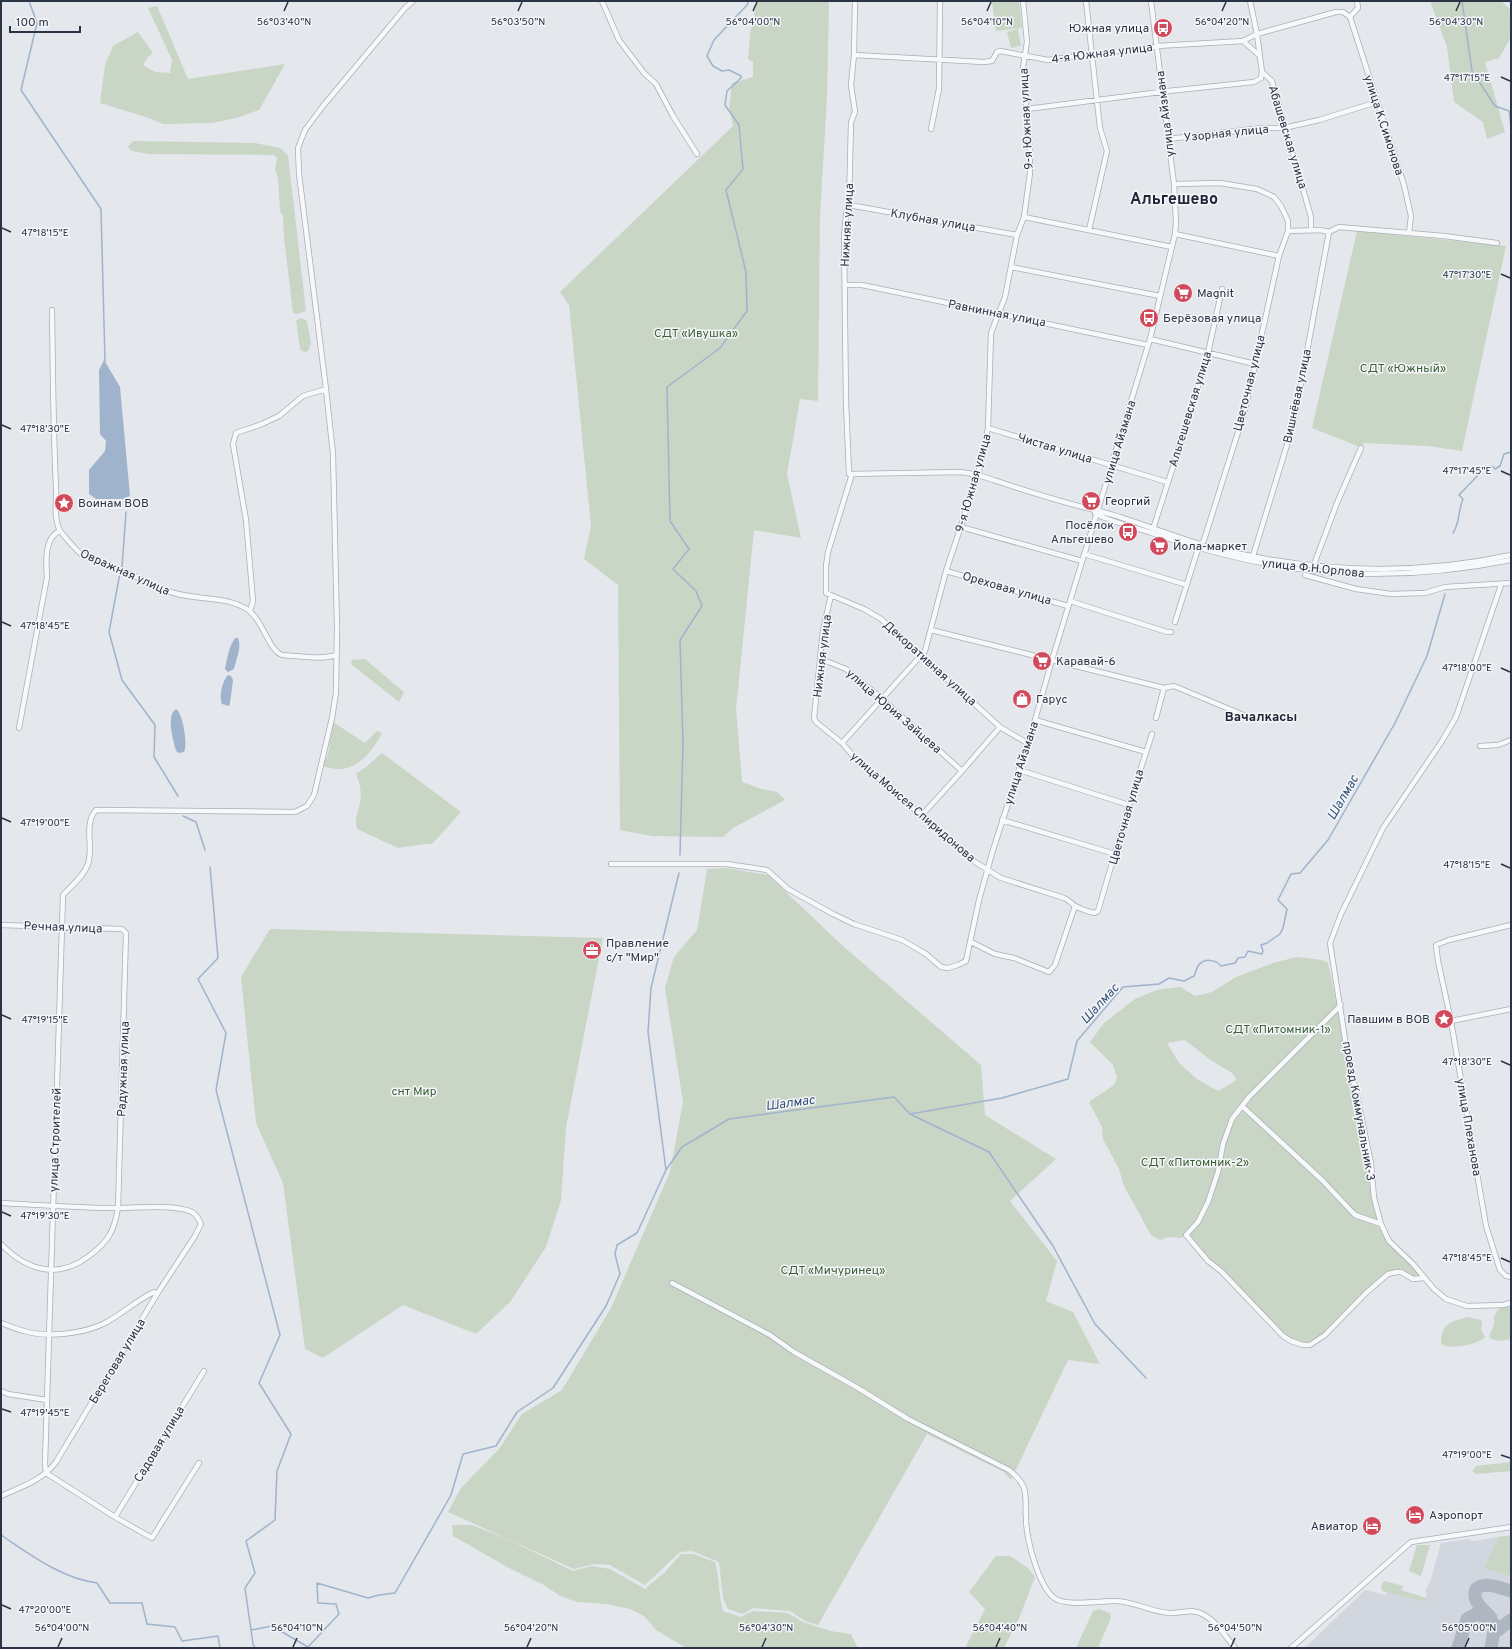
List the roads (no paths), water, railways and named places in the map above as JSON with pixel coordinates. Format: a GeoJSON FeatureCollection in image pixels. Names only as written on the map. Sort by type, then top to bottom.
{"type":"FeatureCollection","features":[{"type":"Feature","properties":{"kind":"street"},"geometry":{"type":"LineString","coordinates":[[337,655],[333,461],[326,389],[300,182],[298,148],[305,130],[323,106],[405,8],[413,1]]}},
{"type":"Feature","properties":{"kind":"street"},"geometry":{"type":"LineString","coordinates":[[602,1],[619,40],[644,73],[656,84],[672,116],[697,154]]}},
{"type":"Feature","properties":{"kind":"street","name":"Нижняя улица"},"geometry":{"type":"LineString","coordinates":[[814,718],[823,630],[829,594],[826,566],[828,552],[850,474],[846,402],[844,236],[848,205],[851,122],[855,112],[851,92],[854,55],[855,1]]}},
{"type":"Feature","properties":{"kind":"street"},"geometry":{"type":"LineString","coordinates":[[931,129],[938,100],[940,1]]}},
{"type":"Feature","properties":{"kind":"street","name":"9-я Южная улица"},"geometry":{"type":"LineString","coordinates":[[842,743],[921,655],[927,645],[946,570],[978,475],[988,428],[990,395],[990,338],[1005,297],[1017,235],[1024,217],[1031,164],[1023,67],[1027,42],[1023,1]]}},
{"type":"Feature","properties":{"kind":"street"},"geometry":{"type":"LineString","coordinates":[[1086,1],[1100,128],[1107,151],[1089,230]]}},
{"type":"Feature","properties":{"kind":"street","name":"улица Айзмана"},"geometry":{"type":"LineString","coordinates":[[611,864],[727,864],[767,870],[788,889],[854,924],[902,940],[926,954],[941,967],[948,968],[958,966],[966,961],[987,869],[1035,720],[1096,512],[1112,465],[1150,339],[1175,234],[1176,222],[1174,184],[1151,1]]}},
{"type":"Feature","properties":{"kind":"street","name":"Абашевская улица"},"geometry":{"type":"LineString","coordinates":[[1250,1],[1258,34],[1259,55],[1262,72],[1272,81],[1284,128],[1312,217],[1311,230]]}},
{"type":"Feature","properties":{"kind":"street"},"geometry":{"type":"LineString","coordinates":[[1350,17],[1358,8],[1357,1]]}},
{"type":"Feature","properties":{"kind":"street","name":"4-я Южная улица"},"geometry":{"type":"LineString","coordinates":[[854,55],[989,62],[992,61],[1000,51],[1048,60],[1092,53],[1157,46],[1243,41],[1258,34],[1336,12],[1342,12],[1350,17]]}},
{"type":"Feature","properties":{"kind":"street","name":"улица К.Симонова"},"geometry":{"type":"LineString","coordinates":[[1350,17],[1409,206],[1411,216],[1409,233]]}},
{"type":"Feature","properties":{"kind":"street"},"geometry":{"type":"LineString","coordinates":[[1243,41],[1259,55]]}},
{"type":"Feature","properties":{"kind":"street"},"geometry":{"type":"LineString","coordinates":[[1027,109],[1254,82],[1261,78],[1262,72]]}},
{"type":"Feature","properties":{"kind":"street","name":"Узорная улица"},"geometry":{"type":"LineString","coordinates":[[1168,139],[1262,128],[1284,128],[1319,120],[1377,102]]}},
{"type":"Feature","properties":{"kind":"street"},"geometry":{"type":"LineString","coordinates":[[1174,184],[1220,184],[1257,189],[1267,193],[1274,197],[1281,206],[1288,221],[1288,231],[1311,230],[1328,232],[1339,227],[1497,243]]}},
{"type":"Feature","properties":{"kind":"street","name":"Клубная улица"},"geometry":{"type":"LineString","coordinates":[[848,205],[1017,235]]}},
{"type":"Feature","properties":{"kind":"street"},"geometry":{"type":"LineString","coordinates":[[1024,217],[1172,247]]}},
{"type":"Feature","properties":{"kind":"street","name":"Цветочная улица"},"geometry":{"type":"LineString","coordinates":[[1175,622],[1245,410],[1279,256],[1288,231]]}},
{"type":"Feature","properties":{"kind":"street","name":"Вишнёвая улица"},"geometry":{"type":"LineString","coordinates":[[1253,556],[1294,422],[1328,232]]}},
{"type":"Feature","properties":{"kind":"street"},"geometry":{"type":"LineString","coordinates":[[1175,234],[1279,256]]}},
{"type":"Feature","properties":{"kind":"street"},"geometry":{"type":"LineString","coordinates":[[1011,267],[1160,296]]}},
{"type":"Feature","properties":{"kind":"street","name":"Равнинная улица"},"geometry":{"type":"LineString","coordinates":[[845,285],[868,286],[1148,345]]}},
{"type":"Feature","properties":{"kind":"street","name":"Альгешевская улица"},"geometry":{"type":"LineString","coordinates":[[1153,529],[1208,353],[1222,289]]}},
{"type":"Feature","properties":{"kind":"street","name":"Овражная улица"},"geometry":{"type":"LineString","coordinates":[[52,310],[54,461],[56,489],[54,510],[60,531],[67,537],[74,549],[81,554],[174,593],[223,600],[236,604],[250,611],[266,633],[273,649],[278,654],[317,657],[330,657],[337,655]]}},
{"type":"Feature","properties":{"kind":"street"},"geometry":{"type":"LineString","coordinates":[[1150,339],[1255,364]]}},
{"type":"Feature","properties":{"kind":"street"},"geometry":{"type":"LineString","coordinates":[[250,611],[253,600],[246,520],[233,444],[234,438],[236,433],[279,416],[303,396],[326,389]]}},
{"type":"Feature","properties":{"kind":"street","name":"Чистая улица"},"geometry":{"type":"LineString","coordinates":[[988,428],[1167,482]]}},
{"type":"Feature","properties":{"kind":"street"},"geometry":{"type":"LineString","coordinates":[[1313,568],[1337,503],[1361,448]]}},
{"type":"Feature","properties":{"kind":"street"},"geometry":{"type":"LineString","coordinates":[[850,474],[961,472],[978,475],[1096,512]]}},
{"type":"Feature","properties":{"kind":"street","name":"улица Ф.Н.Орлова"},"geometry":{"type":"LineString","coordinates":[[1096,512],[1153,529],[1200,546],[1306,567]]}},
{"type":"Feature","properties":{"kind":"street","name":"улица Ф.Н.Орлова"},"geometry":{"type":"LineString","coordinates":[[1096,512],[1200,546],[1252,561],[1306,567],[1340,573],[1393,574],[1460,569],[1511,560]]}},
{"type":"Feature","properties":{"kind":"street"},"geometry":{"type":"LineString","coordinates":[[961,527],[1082,561]]}},
{"type":"Feature","properties":{"kind":"street"},"geometry":{"type":"LineString","coordinates":[[19,728],[46,582],[46,567],[50,541],[53,535],[60,531]]}},
{"type":"Feature","properties":{"kind":"street"},"geometry":{"type":"LineString","coordinates":[[1084,554],[1188,585]]}},
{"type":"Feature","properties":{"kind":"street","name":"улица Ф.Н.Орлова"},"geometry":{"type":"LineString","coordinates":[[1313,568],[1392,569],[1475,562],[1511,555]]}},
{"type":"Feature","properties":{"kind":"street","name":"Ореховая улица"},"geometry":{"type":"LineString","coordinates":[[946,570],[1068,606]]}},
{"type":"Feature","properties":{"kind":"street"},"geometry":{"type":"LineString","coordinates":[[1305,575],[1356,589],[1391,594],[1425,593],[1445,587],[1501,585],[1511,583]]}},
{"type":"Feature","properties":{"kind":"street","name":"проезд Коммунальник-3"},"geometry":{"type":"LineString","coordinates":[[1501,585],[1456,718],[1442,742],[1383,828],[1341,914],[1331,938],[1330,950],[1341,1005],[1345,1039],[1371,1163],[1374,1198],[1381,1224],[1389,1241],[1440,1295],[1453,1302],[1475,1306],[1503,1305],[1511,1303]]}},
{"type":"Feature","properties":{"kind":"street","name":"Декоративная улица"},"geometry":{"type":"LineString","coordinates":[[829,594],[875,615],[1000,727],[1027,743]]}},
{"type":"Feature","properties":{"kind":"street","name":"Ореховая улица"},"geometry":{"type":"LineString","coordinates":[[1070,601],[1166,632],[1171,632]]}},
{"type":"Feature","properties":{"kind":"street"},"geometry":{"type":"LineString","coordinates":[[931,630],[1164,688],[1174,686],[1179,687],[1253,719]]}},
{"type":"Feature","properties":{"kind":"street","name":"улица Строителей"},"geometry":{"type":"LineString","coordinates":[[46,1473],[50,1270],[63,895],[86,870],[89,862],[91,816],[96,810],[295,812],[307,806],[314,795],[332,718],[336,693],[337,655]]}},
{"type":"Feature","properties":{"kind":"street","name":"улица Юрия Зайцева"},"geometry":{"type":"LineString","coordinates":[[821,659],[846,669],[881,698],[962,771]]}},
{"type":"Feature","properties":{"kind":"street"},"geometry":{"type":"LineString","coordinates":[[1156,718],[1164,688]]}},
{"type":"Feature","properties":{"kind":"street","name":"улица Моисея Спиридонова"},"geometry":{"type":"LineString","coordinates":[[814,718],[816,722],[842,743],[855,758],[975,862],[1001,878],[1064,898],[1076,906],[1095,913],[1098,911],[1102,901]]}},
{"type":"Feature","properties":{"kind":"street"},"geometry":{"type":"LineString","coordinates":[[1035,720],[1146,752]]}},
{"type":"Feature","properties":{"kind":"street"},"geometry":{"type":"LineString","coordinates":[[922,815],[1000,727]]}},
{"type":"Feature","properties":{"kind":"street","name":"Цветочная улица"},"geometry":{"type":"LineString","coordinates":[[1102,901],[1129,805],[1152,734]]}},
{"type":"Feature","properties":{"kind":"street"},"geometry":{"type":"LineString","coordinates":[[1480,746],[1498,745],[1511,740]]}},
{"type":"Feature","properties":{"kind":"street"},"geometry":{"type":"LineString","coordinates":[[1019,770],[1129,805]]}},
{"type":"Feature","properties":{"kind":"street"},"geometry":{"type":"LineString","coordinates":[[1002,820],[1115,854]]}},
{"type":"Feature","properties":{"kind":"street"},"geometry":{"type":"LineString","coordinates":[[971,942],[994,954],[1014,958],[1049,972],[1055,964],[1076,906]]}},
{"type":"Feature","properties":{"kind":"street","name":"Речная улица"},"geometry":{"type":"LineString","coordinates":[[1,925],[61,926],[125,930]]}},
{"type":"Feature","properties":{"kind":"street","name":"улица Плеханова"},"geometry":{"type":"LineString","coordinates":[[1511,925],[1448,940],[1436,945],[1451,1021],[1486,1226],[1500,1270],[1506,1276],[1511,1277]]}},
{"type":"Feature","properties":{"kind":"street","name":"Радужная улица"},"geometry":{"type":"LineString","coordinates":[[50,1270],[69,1267],[80,1263],[103,1246],[110,1236],[116,1220],[118,1208],[123,1079],[125,930]]}},
{"type":"Feature","properties":{"kind":"street"},"geometry":{"type":"LineString","coordinates":[[1341,1005],[1258,1088],[1232,1119],[1223,1144],[1218,1172],[1208,1202],[1202,1211],[1202,1217],[1186,1234],[1208,1260],[1221,1271],[1278,1330],[1291,1341],[1303,1345],[1310,1345],[1325,1335],[1366,1293],[1388,1274],[1401,1272],[1413,1279],[1424,1278]]}},
{"type":"Feature","properties":{"kind":"street"},"geometry":{"type":"LineString","coordinates":[[1451,1021],[1511,1009]]}},
{"type":"Feature","properties":{"kind":"street"},"geometry":{"type":"LineString","coordinates":[[1242,1106],[1322,1180],[1355,1215],[1380,1225],[1381,1224]]}},
{"type":"Feature","properties":{"kind":"street"},"geometry":{"type":"LineString","coordinates":[[1,1204],[118,1208]]}},
{"type":"Feature","properties":{"kind":"street","name":"Береговая улица"},"geometry":{"type":"LineString","coordinates":[[1,1496],[32,1482],[46,1473],[56,1462],[201,1224],[195,1214],[186,1210],[154,1207],[118,1208]]}},
{"type":"Feature","properties":{"kind":"street"},"geometry":{"type":"LineString","coordinates":[[1,1244],[12,1256],[24,1263],[50,1270]]}},
{"type":"Feature","properties":{"kind":"street"},"geometry":{"type":"LineString","coordinates":[[672,1283],[770,1335],[790,1350],[858,1388],[908,1419],[1008,1470],[1017,1477],[1025,1489],[1028,1539],[1035,1565],[1048,1591],[1054,1598],[1068,1602],[1124,1601],[1174,1614],[1186,1611],[1196,1611],[1214,1622],[1235,1648]]}},
{"type":"Feature","properties":{"kind":"street"},"geometry":{"type":"LineString","coordinates":[[1,1323],[25,1332],[49,1334],[71,1333],[91,1329],[128,1309],[145,1296],[154,1292],[157,1294]]}},
{"type":"Feature","properties":{"kind":"street","name":"Садовая улица"},"geometry":{"type":"LineString","coordinates":[[115,1517],[204,1371]]}},
{"type":"Feature","properties":{"kind":"street"},"geometry":{"type":"LineString","coordinates":[[1,1391],[47,1400]]}},
{"type":"Feature","properties":{"kind":"street"},"geometry":{"type":"LineString","coordinates":[[46,1473],[115,1517],[152,1538],[199,1463]]}},
{"type":"Feature","properties":{"kind":"street"},"geometry":{"type":"LineString","coordinates":[[1291,1648],[1411,1542],[1511,1527]]}},
{"type":"Feature","properties":{"kind":"water"},"geometry":{"type":"Polygon","coordinates":[[[104,360],[120,387],[130,496],[123,499],[96,499],[89,494],[89,470],[105,451],[106,441],[100,434],[99,370],[104,360]]]}},
{"type":"Feature","properties":{"kind":"water"},"geometry":{"type":"Polygon","coordinates":[[[235,638],[238,638],[239,642],[238,654],[234,669],[228,672],[225,669],[230,649],[235,638]]]}},
{"type":"Feature","properties":{"kind":"water"},"geometry":{"type":"Polygon","coordinates":[[[228,675],[231,676],[233,680],[229,706],[222,704],[221,701],[223,685],[228,675]]]}},
{"type":"Feature","properties":{"kind":"water"},"geometry":{"type":"Polygon","coordinates":[[[176,709],[181,716],[185,736],[184,752],[180,753],[177,752],[175,748],[171,727],[171,717],[176,709]]]}},
{"type":"Feature","properties":{"kind":"waterway"},"geometry":{"type":"LineString","coordinates":[[29,1],[37,23],[21,90],[101,209],[105,361]]}},
{"type":"Feature","properties":{"kind":"waterway"},"geometry":{"type":"LineString","coordinates":[[680,855],[683,743],[680,640],[702,606],[696,591],[673,569],[689,549],[670,521],[667,387],[720,348],[747,311],[746,272],[726,190],[743,169],[739,125],[725,105],[727,91],[741,78],[741,76],[729,70],[722,71],[713,66],[707,56],[714,40],[748,4],[747,1]]}},
{"type":"Feature","properties":{"kind":"waterway","name":"Шалмас"},"geometry":{"type":"LineString","coordinates":[[1462,1],[1472,71],[1495,106],[1509,111],[1511,126]]}},
{"type":"Feature","properties":{"kind":"waterway","name":"Шалмас"},"geometry":{"type":"LineString","coordinates":[[1492,466],[1495,469],[1500,466],[1504,454],[1511,452]]}},
{"type":"Feature","properties":{"kind":"waterway","name":"Шалмас"},"geometry":{"type":"LineString","coordinates":[[1453,533],[1457,525],[1463,499],[1459,495],[1481,472]]}},
{"type":"Feature","properties":{"kind":"waterway"},"geometry":{"type":"LineString","coordinates":[[122,567],[126,512]]}},
{"type":"Feature","properties":{"kind":"waterway"},"geometry":{"type":"LineString","coordinates":[[120,573],[109,632],[122,680],[155,725],[154,757],[178,796]]}},
{"type":"Feature","properties":{"kind":"waterway","name":"Шалмас"},"geometry":{"type":"LineString","coordinates":[[666,1170],[682,1147],[729,1119],[894,1097],[910,1114],[1002,1098],[1068,1079],[1077,1041],[1123,987],[1159,984],[1169,978],[1184,981],[1194,976],[1200,963],[1210,960],[1221,966],[1235,963],[1238,958],[1245,957],[1248,951],[1262,954],[1263,951],[1261,945],[1267,943],[1280,934],[1283,928],[1287,909],[1278,900],[1291,874],[1300,873],[1328,840],[1395,723],[1427,656],[1445,594]]}},
{"type":"Feature","properties":{"kind":"waterway"},"geometry":{"type":"LineString","coordinates":[[183,816],[196,822],[205,850]]}},
{"type":"Feature","properties":{"kind":"waterway"},"geometry":{"type":"LineString","coordinates":[[210,867],[218,958],[198,979],[226,1033],[216,1090],[280,1335],[259,1383],[291,1434],[277,1471],[275,1520],[246,1541],[255,1573],[245,1588],[251,1630]]}},
{"type":"Feature","properties":{"kind":"waterway"},"geometry":{"type":"LineString","coordinates":[[255,1648],[251,1630],[272,1626],[308,1647],[339,1614],[336,1604],[318,1603],[317,1583],[368,1598],[395,1593],[451,1495],[463,1454],[496,1446],[517,1412],[553,1388],[606,1306],[620,1274],[615,1254],[617,1245],[637,1233],[666,1170],[648,1032],[651,988],[679,873]]}},
{"type":"Feature","properties":{"kind":"waterway"},"geometry":{"type":"LineString","coordinates":[[912,1115],[989,1152],[1053,1246],[1095,1324],[1146,1378]]}},
{"type":"Feature","properties":{"kind":"waterway"},"geometry":{"type":"LineString","coordinates":[[1,1535],[47,1565],[71,1576],[97,1583],[110,1603],[142,1603],[147,1624],[175,1627],[182,1641],[218,1636],[220,1648]]}},
{"type":"Feature","properties":{"kind":"place","name":"Южная улица"},"geometry":{"type":"Point","coordinates":[1163,28]}},
{"type":"Feature","properties":{"kind":"place","name":"Magnit"},"geometry":{"type":"Point","coordinates":[1183,293]}},
{"type":"Feature","properties":{"kind":"place","name":"Берёзовая улица"},"geometry":{"type":"Point","coordinates":[1149,318]}},
{"type":"Feature","properties":{"kind":"place","name":"Георгий"},"geometry":{"type":"Point","coordinates":[1091,501]}},
{"type":"Feature","properties":{"kind":"place","name":"Воинам ВОВ"},"geometry":{"type":"Point","coordinates":[64,503]}},
{"type":"Feature","properties":{"kind":"place","name":"Посёлок Альгешево"},"geometry":{"type":"Point","coordinates":[1128,532]}},
{"type":"Feature","properties":{"kind":"place","name":"Йола-маркет"},"geometry":{"type":"Point","coordinates":[1159,546]}},
{"type":"Feature","properties":{"kind":"place","name":"Каравай-6"},"geometry":{"type":"Point","coordinates":[1042,661]}},
{"type":"Feature","properties":{"kind":"place","name":"Гарус"},"geometry":{"type":"Point","coordinates":[1022,699]}},
{"type":"Feature","properties":{"kind":"place","name":"Правление с/т \"Мир\""},"geometry":{"type":"Point","coordinates":[592,950]}},
{"type":"Feature","properties":{"kind":"place","name":"Павшим в ВОВ"},"geometry":{"type":"Point","coordinates":[1444,1019]}},
{"type":"Feature","properties":{"kind":"place","name":"Аэропорт"},"geometry":{"type":"Point","coordinates":[1415,1515]}},
{"type":"Feature","properties":{"kind":"place","name":"Авиатор"},"geometry":{"type":"Point","coordinates":[1372,1526]}},
{"type":"Feature","properties":{"kind":"district","name":"Альгешево"},"geometry":{"type":"Point","coordinates":[1174,198]}},
{"type":"Feature","properties":{"kind":"district","name":"Вачалкасы"},"geometry":{"type":"Point","coordinates":[1261,716]}},
{"type":"Feature","properties":{"kind":"park label","name":"СДТ «Ивушка»"},"geometry":{"type":"Point","coordinates":[696,333]}},
{"type":"Feature","properties":{"kind":"park label","name":"СДТ «Южный»"},"geometry":{"type":"Point","coordinates":[1403,368]}},
{"type":"Feature","properties":{"kind":"park label","name":"СДТ «Питомник-1»"},"geometry":{"type":"Point","coordinates":[1278,1029]}},
{"type":"Feature","properties":{"kind":"park label","name":"снт Мир"},"geometry":{"type":"Point","coordinates":[414,1091]}},
{"type":"Feature","properties":{"kind":"park label","name":"СДТ «Питомник-2»"},"geometry":{"type":"Point","coordinates":[1195,1162]}},
{"type":"Feature","properties":{"kind":"park label","name":"СДТ «Мичуринец»"},"geometry":{"type":"Point","coordinates":[833,1270]}}]}
